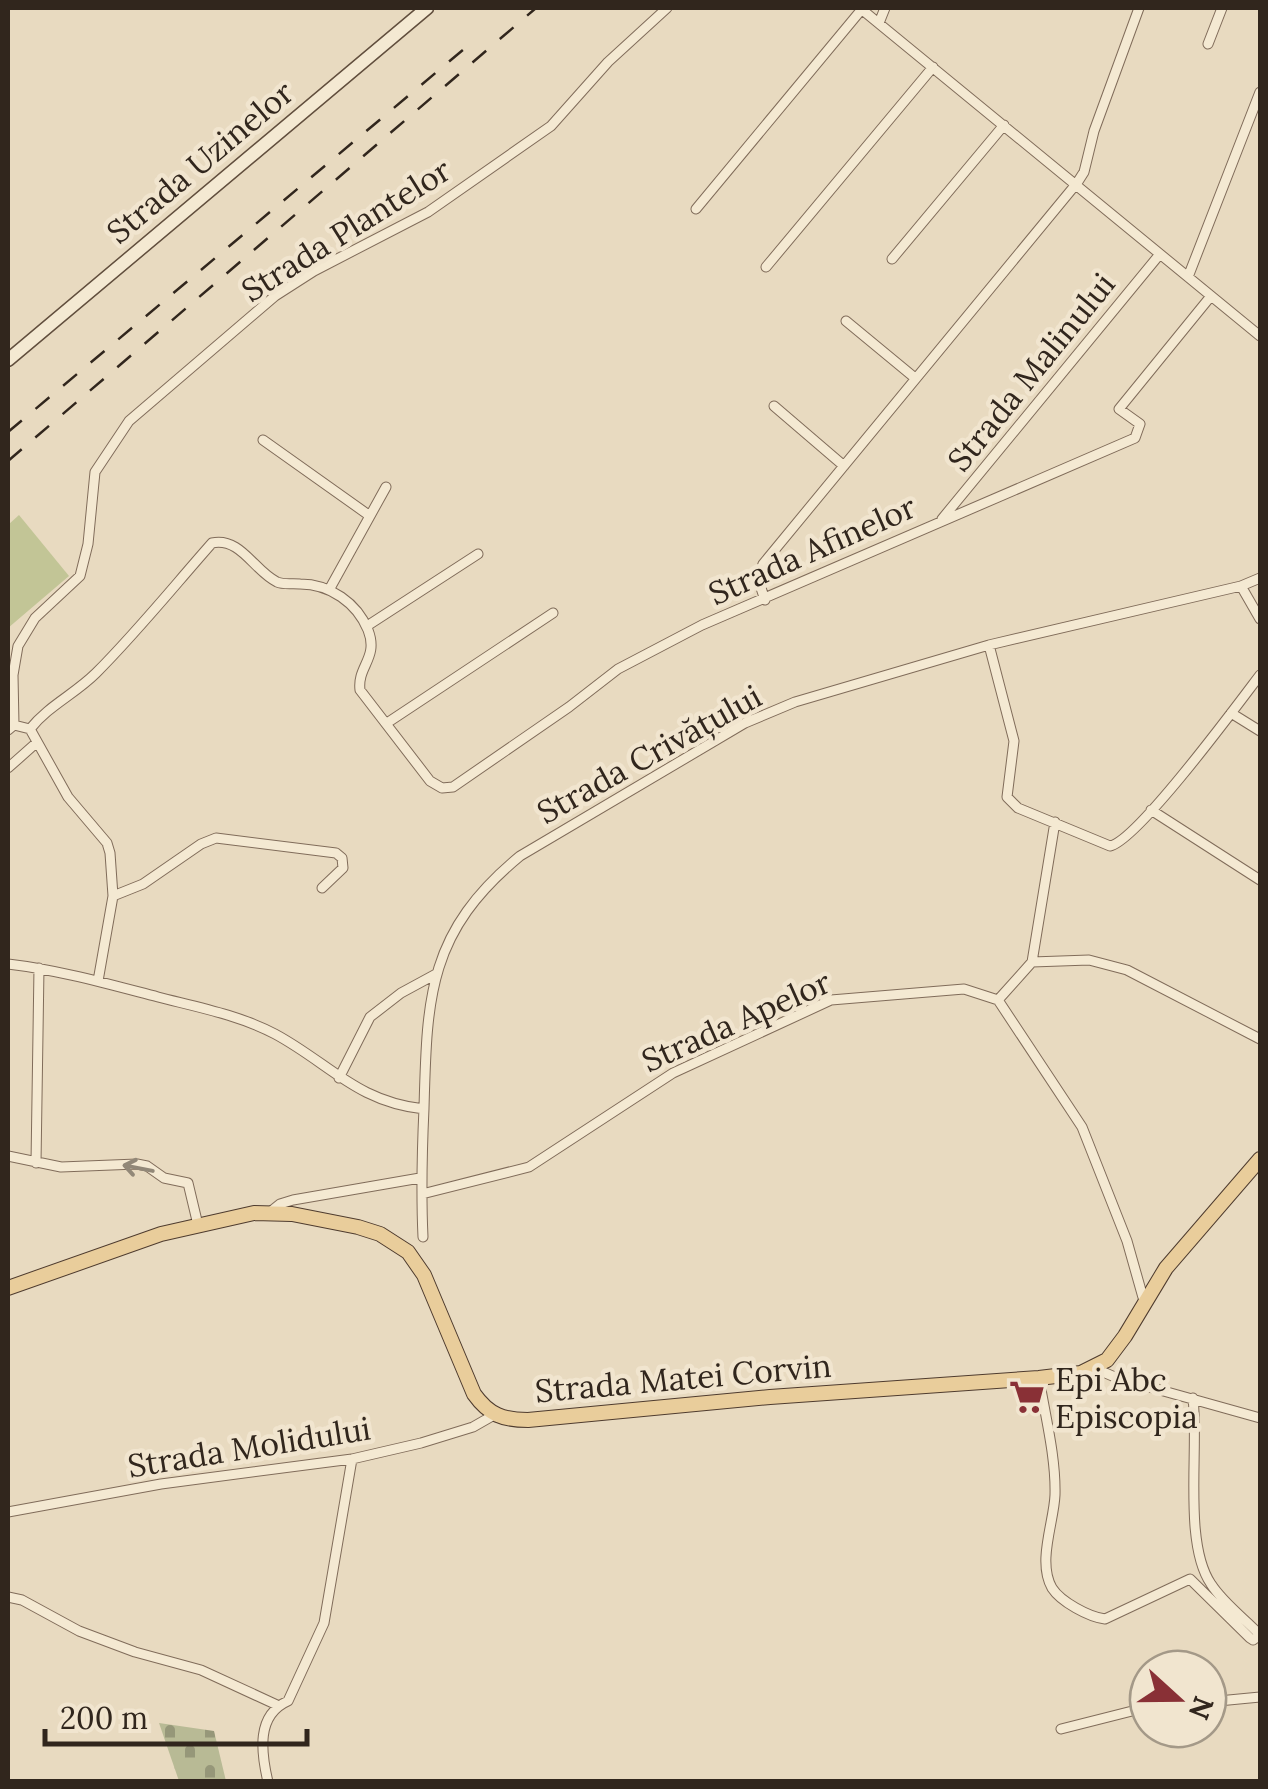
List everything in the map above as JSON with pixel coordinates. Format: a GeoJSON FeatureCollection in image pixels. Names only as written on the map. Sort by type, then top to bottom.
{"type":"FeatureCollection","features":[{"type":"Feature","properties":{"kind":"main road"},"geometry":{"type":"LineString","coordinates":[[1094,1368],[1107,1360],[1125,1336],[1166,1268],[1258,1166]]}},
{"type":"Feature","properties":{"kind":"main road","name":"Strada Matei Corvin"},"geometry":{"type":"LineString","coordinates":[[8,1288],[88,1258],[198,1225],[270,1212],[358,1227],[380,1234],[408,1252],[424,1276],[464,1377],[484,1408],[494,1415],[528,1420],[770,1396],[1039,1378],[1094,1368]]}},
{"type":"Feature","properties":{"kind":"street","name":"Strada Uzinelor"},"geometry":{"type":"LineString","coordinates":[[8,360],[427,8]]}},
{"type":"Feature","properties":{"kind":"street","name":"Strada Plantelor"},"geometry":{"type":"LineString","coordinates":[[11,728],[18,646],[35,618],[80,576],[88,544],[95,472],[128,421],[275,296],[314,271],[428,212],[551,126],[608,62],[667,8]]}},
{"type":"Feature","properties":{"kind":"street"},"geometry":{"type":"LineString","coordinates":[[696,209],[861,8],[1260,336]]}},
{"type":"Feature","properties":{"kind":"street"},"geometry":{"type":"LineString","coordinates":[[879,23],[885,8]]}},
{"type":"Feature","properties":{"kind":"street"},"geometry":{"type":"LineString","coordinates":[[766,600],[759,571],[1084,172],[1094,130],[1139,8]]}},
{"type":"Feature","properties":{"kind":"street"},"geometry":{"type":"LineString","coordinates":[[1208,44],[1222,8]]}},
{"type":"Feature","properties":{"kind":"street"},"geometry":{"type":"LineString","coordinates":[[766,267],[933,66]]}},
{"type":"Feature","properties":{"kind":"street"},"geometry":{"type":"LineString","coordinates":[[1188,277],[1260,92]]}},
{"type":"Feature","properties":{"kind":"street"},"geometry":{"type":"LineString","coordinates":[[892,259],[1004,124]]}},
{"type":"Feature","properties":{"kind":"street","name":"Strada Malinului"},"geometry":{"type":"LineString","coordinates":[[941,521],[1160,254]]}},
{"type":"Feature","properties":{"kind":"street","name":"Strada Afinelor"},"geometry":{"type":"LineString","coordinates":[[366,626],[372,650],[360,690],[430,781],[442,788],[453,787],[618,669],[702,626],[1135,438],[1140,424],[1119,408],[1211,296]]}},
{"type":"Feature","properties":{"kind":"street"},"geometry":{"type":"LineString","coordinates":[[846,321],[915,378]]}},
{"type":"Feature","properties":{"kind":"street"},"geometry":{"type":"LineString","coordinates":[[774,406],[844,466]]}},
{"type":"Feature","properties":{"kind":"street"},"geometry":{"type":"LineString","coordinates":[[263,440],[370,516]]}},
{"type":"Feature","properties":{"kind":"street"},"geometry":{"type":"LineString","coordinates":[[328,590],[386,487]]}},
{"type":"Feature","properties":{"kind":"street"},"geometry":{"type":"LineString","coordinates":[[30,729],[44,712],[96,674],[212,543],[231,544],[280,584],[314,585],[328,590],[349,602],[366,626],[478,554]]}},
{"type":"Feature","properties":{"kind":"street","name":"Strada Crivățului"},"geometry":{"type":"LineString","coordinates":[[424,1237],[420,1178],[424,1048],[436,974],[466,910],[496,876],[546,840],[745,724],[838,688],[989,645],[1241,586],[1260,578]]}},
{"type":"Feature","properties":{"kind":"street"},"geometry":{"type":"LineString","coordinates":[[1241,586],[1260,619]]}},
{"type":"Feature","properties":{"kind":"street"},"geometry":{"type":"LineString","coordinates":[[387,723],[552,613]]}},
{"type":"Feature","properties":{"kind":"street"},"geometry":{"type":"LineString","coordinates":[[989,645],[1014,741],[1007,798],[1018,808],[1101,843],[1116,845],[1151,810],[1260,674]]}},
{"type":"Feature","properties":{"kind":"street"},"geometry":{"type":"LineString","coordinates":[[1231,713],[1260,731]]}},
{"type":"Feature","properties":{"kind":"street"},"geometry":{"type":"LineString","coordinates":[[11,728],[30,729]]}},
{"type":"Feature","properties":{"kind":"street"},"geometry":{"type":"LineString","coordinates":[[30,729],[68,797],[107,843],[113,896],[98,981]]}},
{"type":"Feature","properties":{"kind":"street"},"geometry":{"type":"LineString","coordinates":[[8,768],[35,744]]}},
{"type":"Feature","properties":{"kind":"street"},"geometry":{"type":"LineString","coordinates":[[1151,810],[1260,880]]}},
{"type":"Feature","properties":{"kind":"street"},"geometry":{"type":"LineString","coordinates":[[1055,822],[1032,962],[998,1000],[1082,1127],[1128,1241],[1144,1301]]}},
{"type":"Feature","properties":{"kind":"street"},"geometry":{"type":"LineString","coordinates":[[113,896],[143,884],[216,838],[336,853],[342,858],[342,868],[322,888]]}},
{"type":"Feature","properties":{"kind":"street"},"geometry":{"type":"LineString","coordinates":[[1032,962],[1088,960],[1127,970],[1260,1039]]}},
{"type":"Feature","properties":{"kind":"street"},"geometry":{"type":"LineString","coordinates":[[8,964],[98,981],[204,1008],[287,1042],[378,1099],[424,1109]]}},
{"type":"Feature","properties":{"kind":"street"},"geometry":{"type":"LineString","coordinates":[[36,1163],[39,968]]}},
{"type":"Feature","properties":{"kind":"street"},"geometry":{"type":"LineString","coordinates":[[339,1078],[370,1017],[401,993],[436,974]]}},
{"type":"Feature","properties":{"kind":"street","name":"Strada Apelor"},"geometry":{"type":"LineString","coordinates":[[422,1194],[529,1167],[673,1073],[830,1000],[950,988],[979,992],[998,1000]]}},
{"type":"Feature","properties":{"kind":"street"},"geometry":{"type":"LineString","coordinates":[[8,1156],[61,1167],[147,1166],[164,1178],[188,1182],[198,1225]]}},
{"type":"Feature","properties":{"kind":"street"},"geometry":{"type":"LineString","coordinates":[[270,1212],[293,1200],[420,1178]]}},
{"type":"Feature","properties":{"kind":"street"},"geometry":{"type":"LineString","coordinates":[[1094,1368],[1260,1418]]}},
{"type":"Feature","properties":{"kind":"street"},"geometry":{"type":"LineString","coordinates":[[1039,1378],[1055,1493],[1048,1544],[1052,1588],[1068,1602],[1105,1619],[1190,1579],[1250,1638],[1260,1635]]}},
{"type":"Feature","properties":{"kind":"street"},"geometry":{"type":"LineString","coordinates":[[1193,1398],[1195,1523],[1202,1567],[1212,1586],[1260,1635],[1260,1647]]}},
{"type":"Feature","properties":{"kind":"street","name":"Strada Molidului"},"geometry":{"type":"LineString","coordinates":[[8,1512],[161,1484],[352,1459],[473,1427],[494,1415]]}},
{"type":"Feature","properties":{"kind":"street"},"geometry":{"type":"LineString","coordinates":[[268,1782],[265,1723],[276,1706],[288,1701],[324,1623],[352,1459]]}},
{"type":"Feature","properties":{"kind":"street"},"geometry":{"type":"LineString","coordinates":[[8,1597],[22,1600],[79,1631],[201,1670],[276,1706]]}},
{"type":"Feature","properties":{"kind":"street"},"geometry":{"type":"LineString","coordinates":[[1228,1700],[1260,1697]]}},
{"type":"Feature","properties":{"kind":"street"},"geometry":{"type":"LineString","coordinates":[[1061,1730],[1128,1712]]}},
{"type":"Feature","properties":{"kind":"green space"},"geometry":{"type":"Polygon","coordinates":[[[19,515],[69,576],[8,628],[8,525],[19,515]]]}},
{"type":"Feature","properties":{"kind":"green space"},"geometry":{"type":"Polygon","coordinates":[[[159,1723],[214,1731],[226,1781],[179,1781],[159,1723]]]}},
{"type":"Feature","properties":{"kind":"railway"},"geometry":{"type":"LineString","coordinates":[[8,461],[536,8]]}},
{"type":"Feature","properties":{"kind":"railway"},"geometry":{"type":"LineString","coordinates":[[8,432],[464,49]]}},
{"type":"Feature","properties":{"kind":"place","name":"Epi Abc Episcopia"},"geometry":{"type":"Point","coordinates":[1027,1397]}}]}
